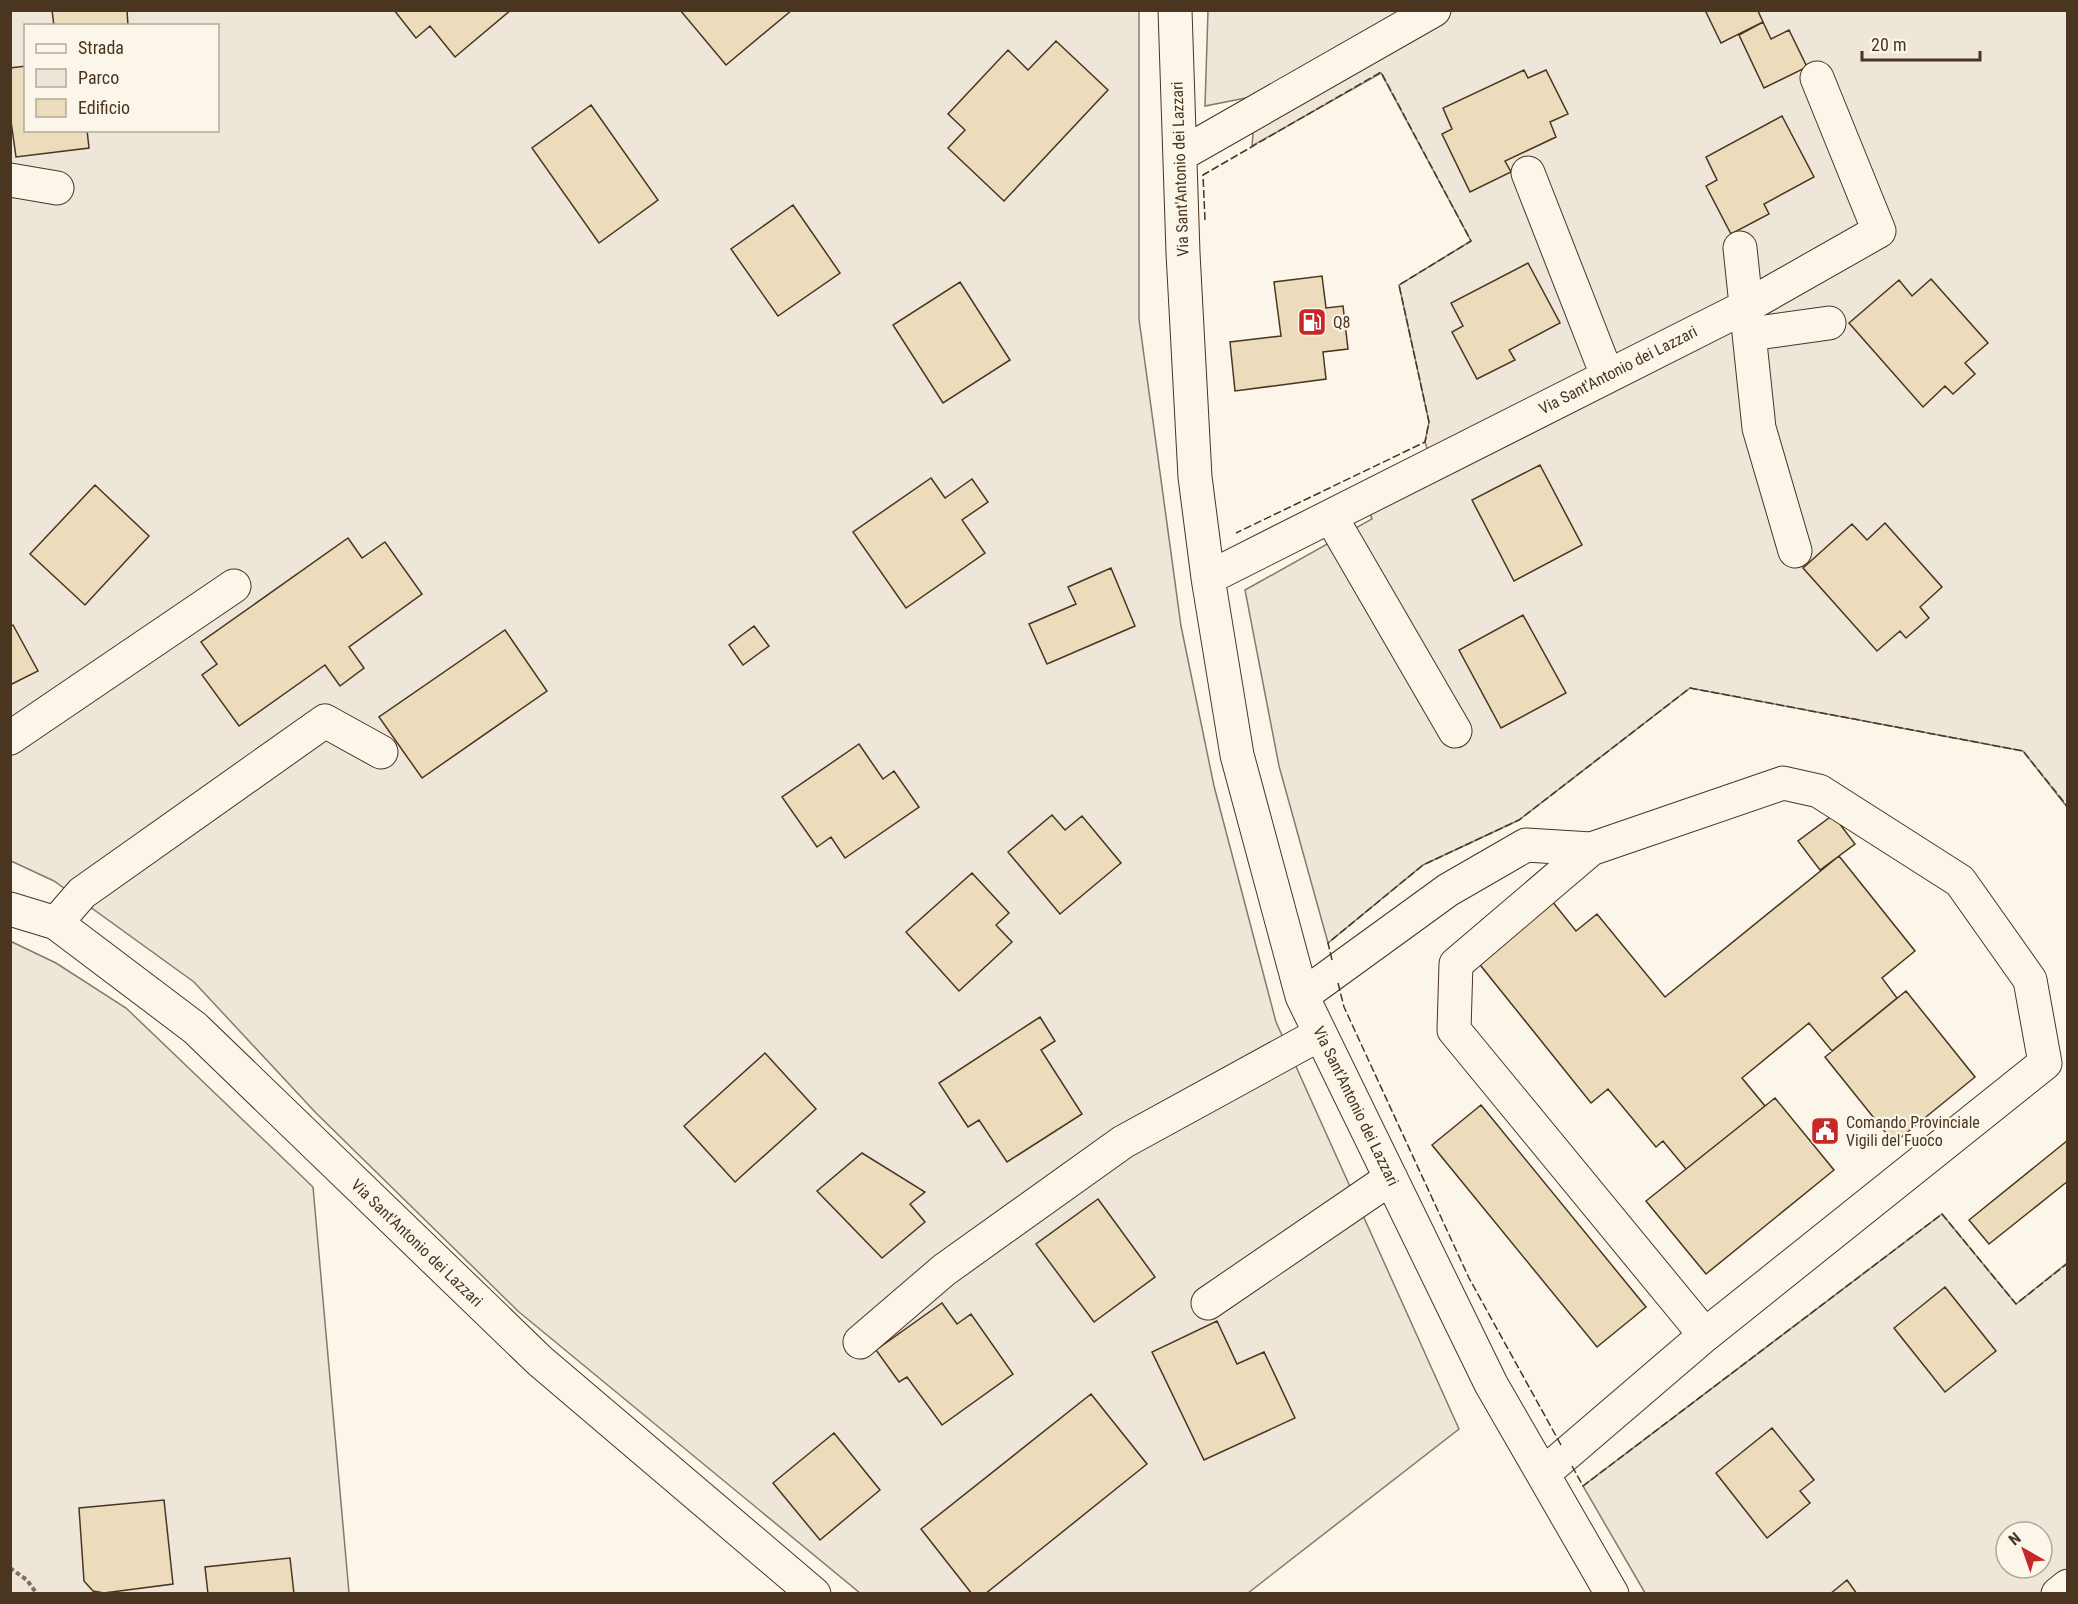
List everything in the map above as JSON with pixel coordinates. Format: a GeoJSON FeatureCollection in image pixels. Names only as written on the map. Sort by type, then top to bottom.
{"type":"FeatureCollection","features":[{"type":"Feature","properties":{"kind":"street","name":"Via Sant'Antonio dei Lazzari"},"geometry":{"type":"LineString","coordinates":[[1175,10],[1196,477],[1208,578],[1237,755],[1302,996],[1491,1384],[1612,1593]]}},
{"type":"Feature","properties":{"kind":"street"},"geometry":{"type":"LineString","coordinates":[[1180,155],[1434,10]]}},
{"type":"Feature","properties":{"kind":"street","name":"Via Sant'Antonio dei Lazzari"},"geometry":{"type":"LineString","coordinates":[[1208,578],[1607,375],[1749,320],[1878,231],[1817,78]]}},
{"type":"Feature","properties":{"kind":"street"},"geometry":{"type":"LineString","coordinates":[[1528,172],[1607,375]]}},
{"type":"Feature","properties":{"kind":"street"},"geometry":{"type":"LineString","coordinates":[[10,180],[57,188]]}},
{"type":"Feature","properties":{"kind":"street"},"geometry":{"type":"LineString","coordinates":[[1740,248],[1759,428],[1794,551]]}},
{"type":"Feature","properties":{"kind":"street"},"geometry":{"type":"LineString","coordinates":[[1749,320],[1829,322]]}},
{"type":"Feature","properties":{"kind":"street"},"geometry":{"type":"LineString","coordinates":[[1331,517],[1455,731]]}},
{"type":"Feature","properties":{"kind":"street"},"geometry":{"type":"LineString","coordinates":[[10,738],[234,586]]}},
{"type":"Feature","properties":{"kind":"street"},"geometry":{"type":"LineString","coordinates":[[56,923],[82,893],[325,721],[381,752]]}},
{"type":"Feature","properties":{"kind":"street"},"geometry":{"type":"LineString","coordinates":[[1544,1473],[1705,1335],[2044,1063],[2030,980],[1960,881],[1819,791],[1783,783],[1591,849],[1456,964],[1454,1030],[1705,1335]]}},
{"type":"Feature","properties":{"kind":"street"},"geometry":{"type":"LineString","coordinates":[[1302,996],[1448,890],[1526,845],[1591,849]]}},
{"type":"Feature","properties":{"kind":"street","name":"Via Sant'Antonio dei Lazzari"},"geometry":{"type":"LineString","coordinates":[[10,909],[56,923],[195,1028],[540,1361],[814,1593]]}},
{"type":"Feature","properties":{"kind":"street"},"geometry":{"type":"LineString","coordinates":[[860,1342],[944,1269],[1123,1142],[1320,1034]]}},
{"type":"Feature","properties":{"kind":"street"},"geometry":{"type":"LineString","coordinates":[[1208,1303],[1391,1178]]}},
{"type":"Feature","properties":{"kind":"street"},"geometry":{"type":"LineString","coordinates":[[2058,1593],[2067,1586]]}},
{"type":"Feature","properties":{"kind":"path"},"geometry":{"type":"LineString","coordinates":[[10,1568],[27,1580],[37,1593]]}},
{"type":"Feature","properties":{"kind":"green space"},"geometry":{"type":"Polygon","coordinates":[[[11,11],[1139,11],[1139,319],[1181,626],[1214,786],[1276,1022],[1459,1429],[1248,1593],[860,1593],[519,1312],[316,1113],[194,982],[54,881],[11,861],[11,11]]]}},
{"type":"Feature","properties":{"kind":"green space"},"geometry":{"type":"Polygon","coordinates":[[[1208,11],[2067,11],[2067,807],[2023,751],[1690,688],[1519,820],[1423,865],[1328,943],[1279,766],[1245,590],[1372,519],[1368,507],[1435,473],[1425,442],[1429,422],[1399,285],[1471,241],[1381,73],[1252,146],[1256,96],[1205,106],[1208,11]]]}},
{"type":"Feature","properties":{"kind":"green space"},"geometry":{"type":"Polygon","coordinates":[[[10,941],[56,963],[126,1008],[313,1187],[349,1593],[11,1593],[10,941]]]}},
{"type":"Feature","properties":{"kind":"green space"},"geometry":{"type":"Polygon","coordinates":[[[1942,1214],[2016,1304],[2067,1263],[2067,1593],[1645,1593],[1583,1486],[1942,1214]]]}},
{"type":"Feature","properties":{"kind":"building"},"geometry":{"type":"Polygon","coordinates":[[[52,10],[127,10],[128,24],[54,24],[52,10]]]}},
{"type":"Feature","properties":{"kind":"building"},"geometry":{"type":"Polygon","coordinates":[[[394,10],[511,10],[455,57],[430,26],[416,38],[394,10]]]}},
{"type":"Feature","properties":{"kind":"building"},"geometry":{"type":"Polygon","coordinates":[[[680,10],[792,10],[726,65],[680,10]]]}},
{"type":"Feature","properties":{"kind":"building"},"geometry":{"type":"Polygon","coordinates":[[[1705,10],[1760,10],[1758,11],[1763,22],[1721,43],[1705,10]]]}},
{"type":"Feature","properties":{"kind":"building"},"geometry":{"type":"Polygon","coordinates":[[[1763,22],[1771,39],[1789,30],[1807,67],[1764,88],[1739,35],[1763,22]]]}},
{"type":"Feature","properties":{"kind":"building"},"geometry":{"type":"Polygon","coordinates":[[[1056,41],[1108,90],[1004,201],[948,148],[965,130],[948,114],[1008,50],[1028,70],[1056,41]]]}},
{"type":"Feature","properties":{"kind":"building"},"geometry":{"type":"Polygon","coordinates":[[[24,66],[24,132],[87,132],[89,148],[16,157],[10,114],[10,68],[24,66]]]}},
{"type":"Feature","properties":{"kind":"building"},"geometry":{"type":"Polygon","coordinates":[[[1524,70],[1528,78],[1546,70],[1568,114],[1550,122],[1556,137],[1505,161],[1511,172],[1470,192],[1442,134],[1452,129],[1443,108],[1524,70]]]}},
{"type":"Feature","properties":{"kind":"building"},"geometry":{"type":"Polygon","coordinates":[[[591,105],[658,200],[599,243],[532,148],[591,105]]]}},
{"type":"Feature","properties":{"kind":"building"},"geometry":{"type":"Polygon","coordinates":[[[1782,116],[1814,177],[1764,204],[1769,214],[1731,234],[1706,186],[1717,180],[1706,157],[1782,116]]]}},
{"type":"Feature","properties":{"kind":"building"},"geometry":{"type":"Polygon","coordinates":[[[793,205],[840,273],[778,316],[731,249],[793,205]]]}},
{"type":"Feature","properties":{"kind":"building"},"geometry":{"type":"Polygon","coordinates":[[[1528,263],[1560,323],[1509,350],[1515,360],[1477,379],[1452,332],[1463,326],[1451,303],[1528,263]]]}},
{"type":"Feature","properties":{"kind":"building","name":"Q8"},"geometry":{"type":"Polygon","coordinates":[[[1322,276],[1326,308],[1343,306],[1348,349],[1323,352],[1326,379],[1235,391],[1230,342],[1281,336],[1274,282],[1322,276]]]}},
{"type":"Feature","properties":{"kind":"building"},"geometry":{"type":"Polygon","coordinates":[[[1931,279],[1988,343],[1965,363],[1975,374],[1953,394],[1945,386],[1923,407],[1849,323],[1899,280],[1912,296],[1931,279]]]}},
{"type":"Feature","properties":{"kind":"building"},"geometry":{"type":"Polygon","coordinates":[[[960,282],[1010,360],[943,403],[893,325],[960,282]]]}},
{"type":"Feature","properties":{"kind":"building"},"geometry":{"type":"Polygon","coordinates":[[[1540,465],[1582,545],[1514,581],[1472,500],[1540,465]]]}},
{"type":"Feature","properties":{"kind":"building"},"geometry":{"type":"Polygon","coordinates":[[[931,478],[945,498],[972,479],[988,502],[962,520],[985,553],[906,608],[853,532],[931,478]]]}},
{"type":"Feature","properties":{"kind":"building"},"geometry":{"type":"Polygon","coordinates":[[[95,485],[149,536],[85,605],[30,554],[95,485]]]}},
{"type":"Feature","properties":{"kind":"building"},"geometry":{"type":"Polygon","coordinates":[[[1885,523],[1942,587],[1920,607],[1929,618],[1906,638],[1900,631],[1877,651],[1803,568],[1852,524],[1867,540],[1885,523]]]}},
{"type":"Feature","properties":{"kind":"building"},"geometry":{"type":"Polygon","coordinates":[[[348,538],[362,558],[385,542],[422,594],[349,647],[364,668],[340,686],[325,665],[239,726],[202,675],[217,664],[201,642],[348,538]]]}},
{"type":"Feature","properties":{"kind":"building"},"geometry":{"type":"Polygon","coordinates":[[[1111,568],[1135,626],[1047,664],[1029,624],[1076,604],[1068,587],[1111,568]]]}},
{"type":"Feature","properties":{"kind":"building"},"geometry":{"type":"Polygon","coordinates":[[[1523,615],[1566,693],[1501,728],[1459,650],[1523,615]]]}},
{"type":"Feature","properties":{"kind":"building"},"geometry":{"type":"Polygon","coordinates":[[[13,625],[38,671],[10,685],[10,627],[13,625]]]}},
{"type":"Feature","properties":{"kind":"building"},"geometry":{"type":"Polygon","coordinates":[[[754,626],[769,646],[743,665],[729,645],[754,626]]]}},
{"type":"Feature","properties":{"kind":"building"},"geometry":{"type":"Polygon","coordinates":[[[505,630],[547,691],[422,778],[379,717],[505,630]]]}},
{"type":"Feature","properties":{"kind":"building"},"geometry":{"type":"Polygon","coordinates":[[[859,744],[883,779],[894,771],[919,807],[845,858],[831,837],[817,847],[782,797],[859,744]]]}},
{"type":"Feature","properties":{"kind":"building"},"geometry":{"type":"Polygon","coordinates":[[[1052,815],[1065,830],[1082,816],[1121,863],[1060,914],[1008,852],[1052,815]]]}},
{"type":"Feature","properties":{"kind":"building"},"geometry":{"type":"Polygon","coordinates":[[[1833,815],[1855,844],[1820,870],[1798,841],[1833,815]]]}},
{"type":"Feature","properties":{"kind":"building"},"geometry":{"type":"Polygon","coordinates":[[[1839,856],[1915,951],[1882,978],[1897,998],[1832,1051],[1809,1023],[1742,1078],[1765,1106],[1686,1169],[1663,1141],[1656,1147],[1608,1089],[1591,1103],[1477,961],[1552,901],[1576,931],[1597,914],[1665,997],[1839,856]]]}},
{"type":"Feature","properties":{"kind":"building"},"geometry":{"type":"Polygon","coordinates":[[[972,873],[1009,913],[996,925],[1012,942],[959,991],[906,932],[972,873]]]}},
{"type":"Feature","properties":{"kind":"building"},"geometry":{"type":"Polygon","coordinates":[[[1906,991],[1975,1077],[1894,1143],[1825,1057],[1906,991]]]}},
{"type":"Feature","properties":{"kind":"building"},"geometry":{"type":"Polygon","coordinates":[[[1040,1017],[1055,1041],[1041,1050],[1082,1114],[1007,1162],[979,1120],[968,1127],[939,1083],[1040,1017]]]}},
{"type":"Feature","properties":{"kind":"building"},"geometry":{"type":"Polygon","coordinates":[[[765,1053],[816,1109],[735,1182],[684,1126],[765,1053]]]}},
{"type":"Feature","properties":{"kind":"building"},"geometry":{"type":"Polygon","coordinates":[[[1775,1098],[1834,1170],[1706,1274],[1646,1201],[1775,1098]]]}},
{"type":"Feature","properties":{"kind":"building"},"geometry":{"type":"Polygon","coordinates":[[[1481,1105],[1646,1307],[1597,1347],[1432,1145],[1481,1105]]]}},
{"type":"Feature","properties":{"kind":"building"},"geometry":{"type":"Polygon","coordinates":[[[2068,1140],[2068,1181],[1989,1244],[1969,1220],[2068,1140]]]}},
{"type":"Feature","properties":{"kind":"building"},"geometry":{"type":"Polygon","coordinates":[[[862,1153],[925,1192],[910,1204],[925,1222],[882,1258],[817,1191],[862,1153]]]}},
{"type":"Feature","properties":{"kind":"building"},"geometry":{"type":"Polygon","coordinates":[[[1098,1199],[1155,1277],[1094,1322],[1036,1244],[1098,1199]]]}},
{"type":"Feature","properties":{"kind":"building"},"geometry":{"type":"Polygon","coordinates":[[[1945,1287],[1996,1351],[1945,1392],[1894,1328],[1945,1287]]]}},
{"type":"Feature","properties":{"kind":"building"},"geometry":{"type":"Polygon","coordinates":[[[942,1303],[957,1324],[971,1314],[1013,1374],[942,1425],[907,1377],[899,1382],[876,1350],[942,1303]]]}},
{"type":"Feature","properties":{"kind":"building"},"geometry":{"type":"Polygon","coordinates":[[[1217,1321],[1237,1364],[1264,1352],[1295,1418],[1204,1460],[1152,1352],[1217,1321]]]}},
{"type":"Feature","properties":{"kind":"building"},"geometry":{"type":"Polygon","coordinates":[[[1091,1394],[1147,1464],[985,1594],[972,1594],[921,1529],[1091,1394]]]}},
{"type":"Feature","properties":{"kind":"building"},"geometry":{"type":"Polygon","coordinates":[[[1772,1428],[1814,1480],[1800,1491],[1810,1503],[1767,1538],[1716,1473],[1772,1428]]]}},
{"type":"Feature","properties":{"kind":"building"},"geometry":{"type":"Polygon","coordinates":[[[834,1433],[880,1490],[820,1540],[773,1483],[834,1433]]]}},
{"type":"Feature","properties":{"kind":"building"},"geometry":{"type":"Polygon","coordinates":[[[164,1500],[173,1584],[104,1593],[93,1591],[84,1581],[79,1508],[164,1500]]]}},
{"type":"Feature","properties":{"kind":"building"},"geometry":{"type":"Polygon","coordinates":[[[290,1558],[294,1594],[208,1594],[205,1567],[290,1558]]]}},
{"type":"Feature","properties":{"kind":"building"},"geometry":{"type":"Polygon","coordinates":[[[1847,1580],[1857,1594],[1830,1594],[1847,1580]]]}},
{"type":"Feature","properties":{"kind":"fence"},"geometry":{"type":"LineString","coordinates":[[1205,220],[1203,175],[1381,72],[1471,241],[1399,285],[1429,422],[1425,442],[1236,533]]}},
{"type":"Feature","properties":{"kind":"fence"},"geometry":{"type":"LineString","coordinates":[[1332,960],[1328,943],[1423,865],[1519,820],[1690,688],[2023,751],[2068,807]]}},
{"type":"Feature","properties":{"kind":"fence"},"geometry":{"type":"LineString","coordinates":[[1338,983],[1344,1007],[1469,1278],[1561,1445]]}},
{"type":"Feature","properties":{"kind":"fence"},"geometry":{"type":"LineString","coordinates":[[1572,1466],[1583,1486],[1942,1214],[2016,1304],[2068,1263]]}},
{"type":"Feature","properties":{"kind":"place","name":"Q8"},"geometry":{"type":"Point","coordinates":[1312,322]}},
{"type":"Feature","properties":{"kind":"place","name":"Comando Provinciale Vigili del Fuoco"},"geometry":{"type":"Point","coordinates":[1825,1131]}}]}
